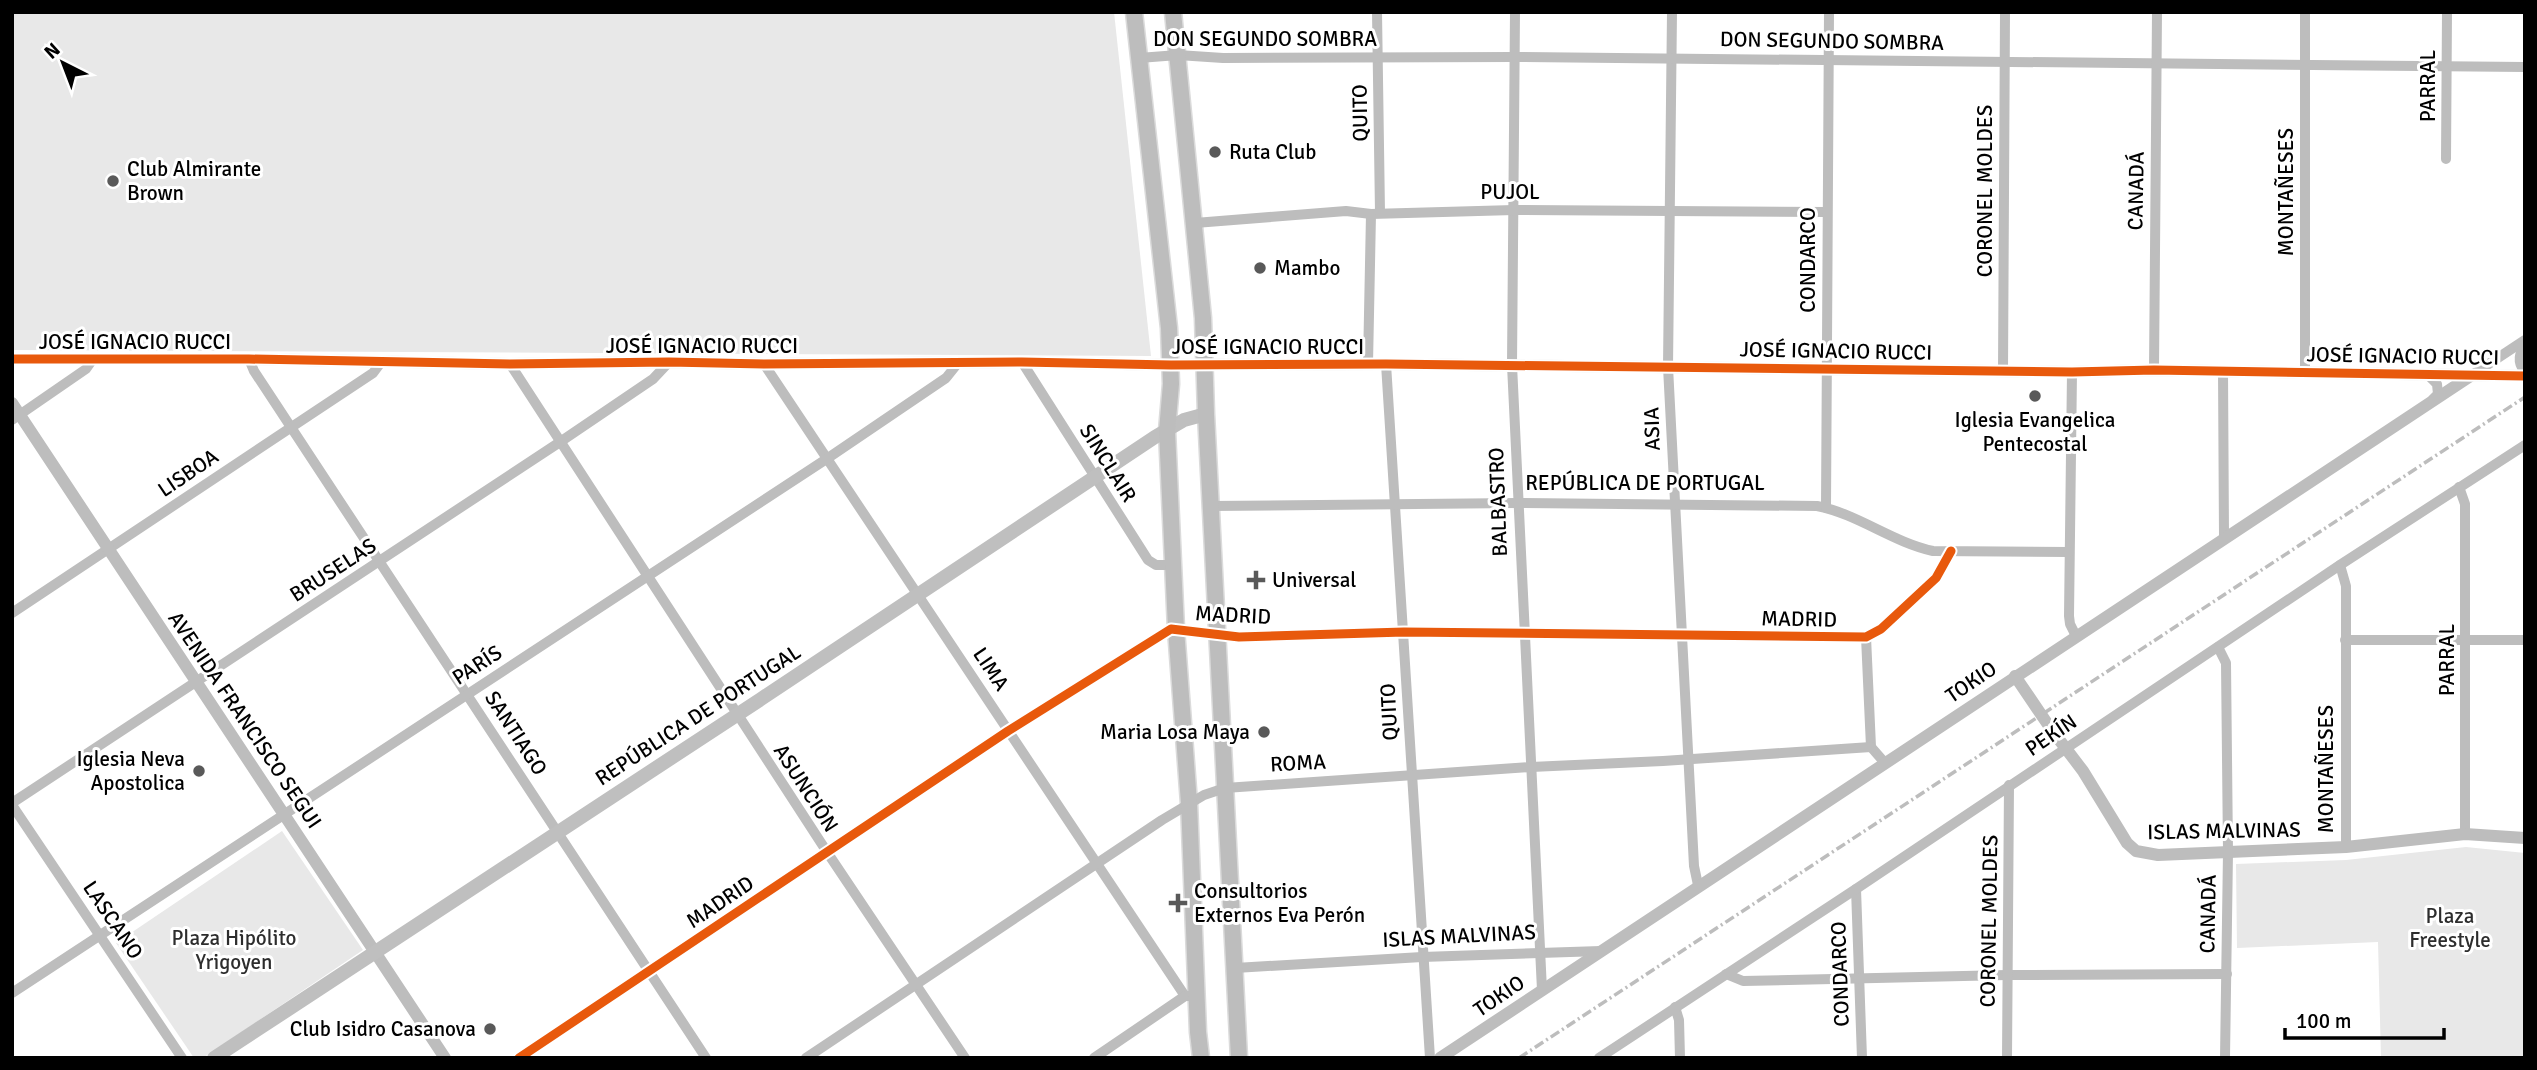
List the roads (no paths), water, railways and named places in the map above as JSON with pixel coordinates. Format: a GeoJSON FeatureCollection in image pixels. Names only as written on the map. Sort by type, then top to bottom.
{"type":"FeatureCollection","features":[{"type":"Feature","properties":{"kind":"highway"},"geometry":{"type":"LineString","coordinates":[[1134,12],[1142,58],[1169,328],[1171,365],[1167,431],[1176,629],[1189,803],[1191,996],[1201,1058]]}},
{"type":"Feature","properties":{"kind":"highway"},"geometry":{"type":"LineString","coordinates":[[1173,12],[1195,223],[1206,364],[1206,414],[1239,1058]]}},
{"type":"Feature","properties":{"kind":"main road","name":"REPÚBLICA DE PORTUGAL"},"geometry":{"type":"LineString","coordinates":[[214,1058],[1095,477],[1184,420],[1206,414]]}},
{"type":"Feature","properties":{"kind":"street","name":"QUITO"},"geometry":{"type":"LineString","coordinates":[[1368,364],[1376,213],[1377,12]]}},
{"type":"Feature","properties":{"kind":"street","name":"BALBASTRO"},"geometry":{"type":"LineString","coordinates":[[1515,12],[1512,365],[1542,990]]}},
{"type":"Feature","properties":{"kind":"street","name":"ASIA"},"geometry":{"type":"LineString","coordinates":[[1672,12],[1668,367],[1694,866],[1698,885]]}},
{"type":"Feature","properties":{"kind":"street","name":"CONDARCO"},"geometry":{"type":"LineString","coordinates":[[1826,508],[1829,12]]}},
{"type":"Feature","properties":{"kind":"street","name":"CORONEL MOLDES"},"geometry":{"type":"LineString","coordinates":[[2003,371],[2005,12]]}},
{"type":"Feature","properties":{"kind":"street","name":"CANADÁ"},"geometry":{"type":"LineString","coordinates":[[2154,370],[2157,12]]}},
{"type":"Feature","properties":{"kind":"street","name":"MONTAÑESES"},"geometry":{"type":"LineString","coordinates":[[2305,12],[2305,372]]}},
{"type":"Feature","properties":{"kind":"street","name":"PARRAL"},"geometry":{"type":"LineString","coordinates":[[2446,159],[2447,12]]}},
{"type":"Feature","properties":{"kind":"street","name":"DON SEGUNDO SOMBRA"},"geometry":{"type":"LineString","coordinates":[[1142,58],[1178,55],[1378,59],[1514,57],[2525,67]]}},
{"type":"Feature","properties":{"kind":"street","name":"PUJOL"},"geometry":{"type":"LineString","coordinates":[[1195,223],[1346,211],[1827,212]]}},
{"type":"Feature","properties":{"kind":"street"},"geometry":{"type":"LineString","coordinates":[[2525,341],[2519,365],[2525,374]]}},
{"type":"Feature","properties":{"kind":"street","name":"TOKIO"},"geometry":{"type":"LineString","coordinates":[[1440,1058],[2224,537],[2525,341]]}},
{"type":"Feature","properties":{"kind":"street","name":"JOSÉ IGNACIO RUCCI"},"geometry":{"type":"LineString","coordinates":[[12,359],[249,359],[510,364],[1386,364],[2525,374]]}},
{"type":"Feature","properties":{"kind":"street"},"geometry":{"type":"LineString","coordinates":[[15,412],[86,369],[93,359]]}},
{"type":"Feature","properties":{"kind":"street","name":"SANTIAGO"},"geometry":{"type":"LineString","coordinates":[[249,359],[254,372],[706,1058]]}},
{"type":"Feature","properties":{"kind":"street","name":"LISBOA"},"geometry":{"type":"LineString","coordinates":[[12,613],[373,373],[382,361]]}},
{"type":"Feature","properties":{"kind":"street","name":"BRUSELAS"},"geometry":{"type":"LineString","coordinates":[[12,804],[560,442],[653,379],[669,362]]}},
{"type":"Feature","properties":{"kind":"street","name":"SINCLAIR"},"geometry":{"type":"LineString","coordinates":[[1022,362],[1148,560],[1156,565],[1173,565]]}},
{"type":"Feature","properties":{"kind":"street","name":"PARÍS"},"geometry":{"type":"LineString","coordinates":[[12,993],[828,458],[946,378],[958,363]]}},
{"type":"Feature","properties":{"kind":"street","name":"ASUNCIÓN"},"geometry":{"type":"LineString","coordinates":[[510,364],[737,715],[965,1058]]}},
{"type":"Feature","properties":{"kind":"street","name":"LIMA"},"geometry":{"type":"LineString","coordinates":[[764,364],[1008,731],[1191,996]]}},
{"type":"Feature","properties":{"kind":"street","name":"QUITO"},"geometry":{"type":"LineString","coordinates":[[1386,364],[1430,1058]]}},
{"type":"Feature","properties":{"kind":"street"},"geometry":{"type":"LineString","coordinates":[[2072,372],[2069,616],[2076,636]]}},
{"type":"Feature","properties":{"kind":"street"},"geometry":{"type":"LineString","coordinates":[[2223,372],[2224,537]]}},
{"type":"Feature","properties":{"kind":"street"},"geometry":{"type":"LineString","coordinates":[[2427,374],[2438,389],[2438,394],[2430,402]]}},
{"type":"Feature","properties":{"kind":"street","name":"AVENIDA FRANCISCO SEGUI"},"geometry":{"type":"LineString","coordinates":[[15,412],[109,549],[445,1058]]}},
{"type":"Feature","properties":{"kind":"street","name":"PEKÍN"},"geometry":{"type":"LineString","coordinates":[[1599,1058],[2525,445]]}},
{"type":"Feature","properties":{"kind":"street","name":"PARRAL"},"geometry":{"type":"LineString","coordinates":[[2459,487],[2465,504],[2465,834]]}},
{"type":"Feature","properties":{"kind":"street","name":"REPÚBLICA DE PORTUGAL"},"geometry":{"type":"LineString","coordinates":[[1211,506],[1517,503],[1826,508],[1917,547],[1933,551],[2069,552]]}},
{"type":"Feature","properties":{"kind":"street","name":"MADRID"},"geometry":{"type":"LineString","coordinates":[[519,1058],[1008,731],[1163,632],[1176,629],[1217,636],[1523,632],[1866,637],[1881,629],[1936,578],[1951,551]]}},
{"type":"Feature","properties":{"kind":"street","name":"MONTAÑESES"},"geometry":{"type":"LineString","coordinates":[[2340,565],[2346,586],[2346,847]]}},
{"type":"Feature","properties":{"kind":"street"},"geometry":{"type":"LineString","coordinates":[[1866,637],[1871,747],[1885,763]]}},
{"type":"Feature","properties":{"kind":"street"},"geometry":{"type":"LineString","coordinates":[[2345,640],[2525,640]]}},
{"type":"Feature","properties":{"kind":"street","name":"CANADÁ"},"geometry":{"type":"LineString","coordinates":[[2218,647],[2226,663],[2228,852],[2225,1058]]}},
{"type":"Feature","properties":{"kind":"street","name":"ISLAS MALVINAS"},"geometry":{"type":"LineString","coordinates":[[2015,676],[2083,771],[2127,843],[2136,850],[2158,855],[2346,847],[2465,834],[2525,838]]}},
{"type":"Feature","properties":{"kind":"street","name":"ROMA"},"geometry":{"type":"LineString","coordinates":[[806,1058],[1189,803],[1225,788],[1531,766],[1871,747]]}},
{"type":"Feature","properties":{"kind":"street","name":"CORONEL MOLDES"},"geometry":{"type":"LineString","coordinates":[[2007,1058],[2009,785]]}},
{"type":"Feature","properties":{"kind":"street","name":"LASCANO"},"geometry":{"type":"LineString","coordinates":[[12,804],[182,1058]]}},
{"type":"Feature","properties":{"kind":"street","name":"CONDARCO"},"geometry":{"type":"LineString","coordinates":[[1856,889],[1862,1058]]}},
{"type":"Feature","properties":{"kind":"street","name":"ISLAS MALVINAS"},"geometry":{"type":"LineString","coordinates":[[1235,968],[1540,951],[1601,951]]}},
{"type":"Feature","properties":{"kind":"street"},"geometry":{"type":"LineString","coordinates":[[1726,974],[1743,981],[2007,975],[2227,974]]}},
{"type":"Feature","properties":{"kind":"street"},"geometry":{"type":"LineString","coordinates":[[1094,1058],[1191,996]]}},
{"type":"Feature","properties":{"kind":"street"},"geometry":{"type":"LineString","coordinates":[[1675,1007],[1679,1020],[1680,1058]]}},
{"type":"Feature","properties":{"kind":"railway"},"geometry":{"type":"LineString","coordinates":[[1519,1058],[2525,397]]}},
{"type":"Feature","properties":{"kind":"place","name":"Ruta Club"},"geometry":{"type":"Point","coordinates":[1215,152]}},
{"type":"Feature","properties":{"kind":"place","name":"Club Almirante Brown"},"geometry":{"type":"Point","coordinates":[113,181]}},
{"type":"Feature","properties":{"kind":"place","name":"Mambo"},"geometry":{"type":"Point","coordinates":[1260,268]}},
{"type":"Feature","properties":{"kind":"place","name":"Iglesia Evangelica Pentecostal"},"geometry":{"type":"Point","coordinates":[2035,396]}},
{"type":"Feature","properties":{"kind":"place","name":"Universal"},"geometry":{"type":"Point","coordinates":[1256,580]}},
{"type":"Feature","properties":{"kind":"place","name":"Maria Losa Maya"},"geometry":{"type":"Point","coordinates":[1264,732]}},
{"type":"Feature","properties":{"kind":"place","name":"Iglesia Neva Apostolica"},"geometry":{"type":"Point","coordinates":[199,771]}},
{"type":"Feature","properties":{"kind":"place","name":"Consultorios Externos Eva Perón"},"geometry":{"type":"Point","coordinates":[1178,903]}},
{"type":"Feature","properties":{"kind":"place","name":"Club Isidro Casanova"},"geometry":{"type":"Point","coordinates":[490,1029]}},
{"type":"Feature","properties":{"kind":"park label","name":"Plaza Freestyle"},"geometry":{"type":"Point","coordinates":[2450,928]}},
{"type":"Feature","properties":{"kind":"park label","name":"Plaza Hipólito Yrigoyen"},"geometry":{"type":"Point","coordinates":[234,950]}}]}
